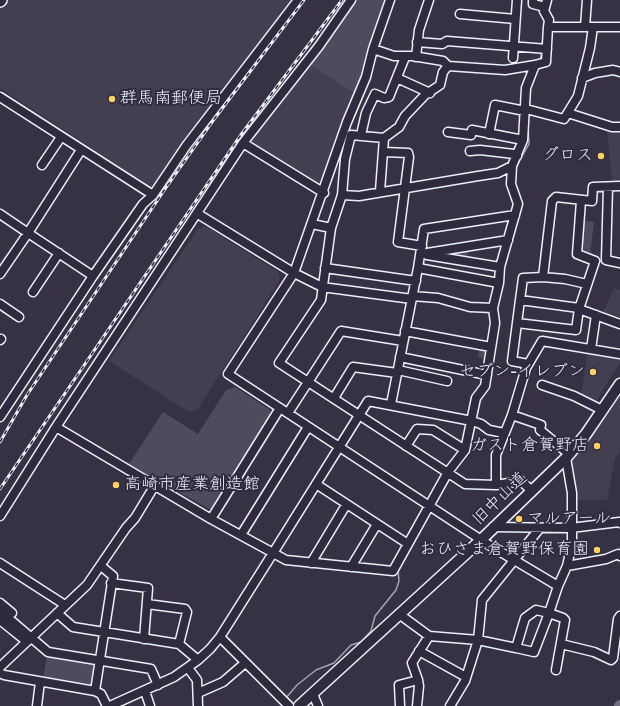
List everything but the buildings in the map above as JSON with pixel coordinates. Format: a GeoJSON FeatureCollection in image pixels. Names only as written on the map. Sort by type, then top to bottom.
{"type":"FeatureCollection","features":[{"type":"Feature","properties":{"kind":"main road","name":"旧中山道"},"geometry":{"type":"LineString","coordinates":[[299,706],[532,492],[567,456],[620,384]]}},
{"type":"Feature","properties":{"kind":"street"},"geometry":{"type":"LineString","coordinates":[[0,417],[3,403],[143,204],[153,195],[186,146],[298,0]]}},
{"type":"Feature","properties":{"kind":"street"},"geometry":{"type":"LineString","coordinates":[[0,516],[243,143],[319,46],[351,0]]}},
{"type":"Feature","properties":{"kind":"street"},"geometry":{"type":"LineString","coordinates":[[390,0],[373,49],[366,77],[347,122],[324,193],[294,273],[228,374],[430,507],[558,586]]}},
{"type":"Feature","properties":{"kind":"street"},"geometry":{"type":"LineString","coordinates":[[416,56],[422,18],[429,0]]}},
{"type":"Feature","properties":{"kind":"street"},"geometry":{"type":"LineString","coordinates":[[513,58],[517,0]]}},
{"type":"Feature","properties":{"kind":"street"},"geometry":{"type":"LineString","coordinates":[[56,428],[211,519],[286,560],[393,571],[430,507],[448,472],[465,450],[476,398],[485,386],[492,347],[495,323],[493,308],[499,284],[500,267],[518,204],[511,184],[512,166],[523,140],[522,125],[526,110],[526,88],[539,63],[550,20],[544,11],[546,3],[533,4],[533,0]]}},
{"type":"Feature","properties":{"kind":"street"},"geometry":{"type":"LineString","coordinates":[[489,134],[495,105],[526,110],[564,119],[578,96],[582,78],[589,27],[587,0]]}},
{"type":"Feature","properties":{"kind":"street"},"geometry":{"type":"LineString","coordinates":[[460,14],[515,19]]}},
{"type":"Feature","properties":{"kind":"street"},"geometry":{"type":"LineString","coordinates":[[548,27],[620,27]]}},
{"type":"Feature","properties":{"kind":"street"},"geometry":{"type":"LineString","coordinates":[[417,42],[442,44],[447,41],[543,48]]}},
{"type":"Feature","properties":{"kind":"street"},"geometry":{"type":"LineString","coordinates":[[373,49],[394,56],[416,56],[443,61],[448,66],[505,70],[539,63]]}},
{"type":"Feature","properties":{"kind":"street"},"geometry":{"type":"LineString","coordinates":[[361,135],[366,113],[375,94],[387,98],[389,97],[405,57]]}},
{"type":"Feature","properties":{"kind":"street"},"geometry":{"type":"LineString","coordinates":[[448,66],[443,72],[440,85],[425,95],[399,127],[384,138],[351,135],[345,159],[342,195],[331,228],[321,300],[279,363],[465,484],[496,485],[521,481],[532,492]]}},
{"type":"Feature","properties":{"kind":"street"},"geometry":{"type":"LineString","coordinates":[[582,78],[595,73],[619,69]]}},
{"type":"Feature","properties":{"kind":"street"},"geometry":{"type":"LineString","coordinates":[[397,78],[430,93]]}},
{"type":"Feature","properties":{"kind":"street"},"geometry":{"type":"LineString","coordinates":[[0,97],[153,195]]}},
{"type":"Feature","properties":{"kind":"street"},"geometry":{"type":"LineString","coordinates":[[568,112],[612,127],[620,127]]}},
{"type":"Feature","properties":{"kind":"street"},"geometry":{"type":"LineString","coordinates":[[448,132],[471,135],[472,130],[523,140]]}},
{"type":"Feature","properties":{"kind":"street"},"geometry":{"type":"LineString","coordinates":[[42,165],[61,137]]}},
{"type":"Feature","properties":{"kind":"street"},"geometry":{"type":"LineString","coordinates":[[380,191],[384,138]]}},
{"type":"Feature","properties":{"kind":"street"},"geometry":{"type":"LineString","coordinates":[[243,143],[324,193]]}},
{"type":"Feature","properties":{"kind":"street"},"geometry":{"type":"LineString","coordinates":[[0,274],[82,150]]}},
{"type":"Feature","properties":{"kind":"street"},"geometry":{"type":"LineString","coordinates":[[470,151],[480,150],[514,154],[517,156]]}},
{"type":"Feature","properties":{"kind":"street"},"geometry":{"type":"LineString","coordinates":[[384,152],[408,153],[409,157],[407,186],[398,242],[421,250],[500,267]]}},
{"type":"Feature","properties":{"kind":"street"},"geometry":{"type":"LineString","coordinates":[[342,195],[359,196],[407,186],[498,172],[512,166]]}},
{"type":"Feature","properties":{"kind":"street"},"geometry":{"type":"LineString","coordinates":[[543,277],[552,201],[556,197],[581,201],[592,201],[593,187],[620,186]]}},
{"type":"Feature","properties":{"kind":"street"},"geometry":{"type":"LineString","coordinates":[[606,260],[608,187]]}},
{"type":"Feature","properties":{"kind":"street"},"geometry":{"type":"LineString","coordinates":[[581,201],[577,254],[595,261],[590,284]]}},
{"type":"Feature","properties":{"kind":"street"},"geometry":{"type":"LineString","coordinates":[[0,214],[93,276]]}},
{"type":"Feature","properties":{"kind":"street"},"geometry":{"type":"LineString","coordinates":[[198,214],[294,273],[322,287],[412,298],[438,298],[470,307],[493,308]]}},
{"type":"Feature","properties":{"kind":"street"},"geometry":{"type":"LineString","coordinates":[[391,404],[416,281],[424,229],[515,214]]}},
{"type":"Feature","properties":{"kind":"street"},"geometry":{"type":"LineString","coordinates":[[312,224],[331,228]]}},
{"type":"Feature","properties":{"kind":"street"},"geometry":{"type":"LineString","coordinates":[[421,250],[508,240]]}},
{"type":"Feature","properties":{"kind":"street"},"geometry":{"type":"LineString","coordinates":[[33,292],[59,253]]}},
{"type":"Feature","properties":{"kind":"street"},"geometry":{"type":"LineString","coordinates":[[517,323],[576,330],[579,308],[599,261],[606,260],[620,262]]}},
{"type":"Feature","properties":{"kind":"street"},"geometry":{"type":"LineString","coordinates":[[325,268],[416,281]]}},
{"type":"Feature","properties":{"kind":"street"},"geometry":{"type":"LineString","coordinates":[[418,268],[499,284]]}},
{"type":"Feature","properties":{"kind":"street"},"geometry":{"type":"LineString","coordinates":[[528,364],[512,361],[523,278],[543,277],[565,279],[590,284]]}},
{"type":"Feature","properties":{"kind":"street"},"geometry":{"type":"LineString","coordinates":[[520,300],[579,308],[620,324]]}},
{"type":"Feature","properties":{"kind":"street"},"geometry":{"type":"LineString","coordinates":[[0,304],[19,316]]}},
{"type":"Feature","properties":{"kind":"street"},"geometry":{"type":"LineString","coordinates":[[591,349],[596,315]]}},
{"type":"Feature","properties":{"kind":"street"},"geometry":{"type":"LineString","coordinates":[[288,413],[341,331],[403,341]]}},
{"type":"Feature","properties":{"kind":"street"},"geometry":{"type":"LineString","coordinates":[[406,331],[456,342],[492,347]]}},
{"type":"Feature","properties":{"kind":"street"},"geometry":{"type":"LineString","coordinates":[[496,485],[496,456],[512,415],[528,364],[531,362],[542,341],[620,354]]}},
{"type":"Feature","properties":{"kind":"street"},"geometry":{"type":"LineString","coordinates":[[400,357],[487,375]]}},
{"type":"Feature","properties":{"kind":"street"},"geometry":{"type":"LineString","coordinates":[[334,398],[354,367],[397,372],[447,381]]}},
{"type":"Feature","properties":{"kind":"street"},"geometry":{"type":"LineString","coordinates":[[542,385],[574,396],[602,410]]}},
{"type":"Feature","properties":{"kind":"street"},"geometry":{"type":"LineString","coordinates":[[0,673],[40,682],[95,691],[101,694],[108,706],[158,685],[188,668],[220,638],[368,401],[391,404],[472,421],[481,424],[489,430],[504,434]]}},
{"type":"Feature","properties":{"kind":"street"},"geometry":{"type":"LineString","coordinates":[[211,519],[280,408]]}},
{"type":"Feature","properties":{"kind":"street"},"geometry":{"type":"LineString","coordinates":[[399,614],[429,636],[478,640],[534,652],[558,586],[567,566],[572,544],[572,493],[567,456],[540,430],[541,425],[512,415]]}},
{"type":"Feature","properties":{"kind":"street"},"geometry":{"type":"LineString","coordinates":[[241,535],[308,427]]}},
{"type":"Feature","properties":{"kind":"street"},"geometry":{"type":"LineString","coordinates":[[406,446],[417,429],[433,430],[465,450]]}},
{"type":"Feature","properties":{"kind":"street"},"geometry":{"type":"LineString","coordinates":[[316,484],[346,505],[408,544]]}},
{"type":"Feature","properties":{"kind":"street"},"geometry":{"type":"LineString","coordinates":[[0,667],[31,636],[87,585],[126,528],[135,518],[155,485]]}},
{"type":"Feature","properties":{"kind":"street"},"geometry":{"type":"LineString","coordinates":[[311,563],[346,505]]}},
{"type":"Feature","properties":{"kind":"street"},"geometry":{"type":"LineString","coordinates":[[493,527],[571,528],[620,523]]}},
{"type":"Feature","properties":{"kind":"street"},"geometry":{"type":"LineString","coordinates":[[351,567],[377,524]]}},
{"type":"Feature","properties":{"kind":"street"},"geometry":{"type":"LineString","coordinates":[[450,706],[466,677],[478,640],[482,600],[516,560],[540,528]]}},
{"type":"Feature","properties":{"kind":"street"},"geometry":{"type":"LineString","coordinates":[[567,566],[606,559],[618,554],[620,556]]}},
{"type":"Feature","properties":{"kind":"street"},"geometry":{"type":"LineString","coordinates":[[0,563],[65,605]]}},
{"type":"Feature","properties":{"kind":"street"},"geometry":{"type":"LineString","coordinates":[[95,691],[113,576],[101,566]]}},
{"type":"Feature","properties":{"kind":"street"},"geometry":{"type":"LineString","coordinates":[[111,583],[148,588],[144,639]]}},
{"type":"Feature","properties":{"kind":"street"},"geometry":{"type":"LineString","coordinates":[[0,603],[48,652],[151,669],[158,685]]}},
{"type":"Feature","properties":{"kind":"street"},"geometry":{"type":"LineString","coordinates":[[147,604],[185,609],[187,612],[179,644]]}},
{"type":"Feature","properties":{"kind":"street"},"geometry":{"type":"LineString","coordinates":[[516,648],[525,618],[536,610],[563,618],[565,620],[556,670]]}},
{"type":"Feature","properties":{"kind":"street"},"geometry":{"type":"LineString","coordinates":[[0,611],[31,636]]}},
{"type":"Feature","properties":{"kind":"street"},"geometry":{"type":"LineString","coordinates":[[57,613],[73,627],[179,644],[198,660]]}},
{"type":"Feature","properties":{"kind":"street"},"geometry":{"type":"LineString","coordinates":[[561,644],[594,652],[611,660],[617,645],[618,619],[620,616]]}},
{"type":"Feature","properties":{"kind":"street"},"geometry":{"type":"LineString","coordinates":[[1,623],[31,636]]}},
{"type":"Feature","properties":{"kind":"street"},"geometry":{"type":"LineString","coordinates":[[417,706],[419,686],[412,663],[429,636]]}},
{"type":"Feature","properties":{"kind":"street"},"geometry":{"type":"LineString","coordinates":[[220,638],[285,703]]}},
{"type":"Feature","properties":{"kind":"street"},"geometry":{"type":"LineString","coordinates":[[419,651],[466,677]]}},
{"type":"Feature","properties":{"kind":"street"},"geometry":{"type":"LineString","coordinates":[[198,693],[223,682],[246,663]]}},
{"type":"Feature","properties":{"kind":"street"},"geometry":{"type":"LineString","coordinates":[[188,668],[197,680],[198,706]]}},
{"type":"Feature","properties":{"kind":"street"},"geometry":{"type":"LineString","coordinates":[[400,706],[400,685],[418,680]]}},
{"type":"Feature","properties":{"kind":"street"},"geometry":{"type":"LineString","coordinates":[[37,706],[40,682]]}},
{"type":"Feature","properties":{"kind":"street"},"geometry":{"type":"LineString","coordinates":[[145,691],[150,706]]}},
{"type":"Feature","properties":{"kind":"street"},"geometry":{"type":"LineString","coordinates":[[313,694],[318,706]]}},
{"type":"Feature","properties":{"kind":"shaded area"},"geometry":{"type":"Polygon","coordinates":[[[7,0],[296,0],[154,189],[0,88],[0,8],[7,0]]]}},
{"type":"Feature","properties":{"kind":"shaded area"},"geometry":{"type":"Polygon","coordinates":[[[356,0],[385,0],[367,50],[362,77],[354,93],[310,65],[356,0]]]}},
{"type":"Feature","properties":{"kind":"shaded area"},"geometry":{"type":"Polygon","coordinates":[[[310,65],[354,93],[342,122],[321,185],[318,187],[251,145],[251,141],[310,65]]]}},
{"type":"Feature","properties":{"kind":"shaded area"},"geometry":{"type":"Polygon","coordinates":[[[607,128],[620,129],[620,183],[612,184],[607,128]]]}},
{"type":"Feature","properties":{"kind":"shaded area"},"geometry":{"type":"Polygon","coordinates":[[[581,220],[594,222],[590,256],[580,253],[581,220]]]}},
{"type":"Feature","properties":{"kind":"shaded area"},"geometry":{"type":"Polygon","coordinates":[[[205,226],[278,272],[280,280],[197,410],[189,412],[109,361],[198,229],[205,226]]]}},
{"type":"Feature","properties":{"kind":"shaded area"},"geometry":{"type":"Polygon","coordinates":[[[469,249],[467,260],[430,254],[469,249]]]}},
{"type":"Feature","properties":{"kind":"shaded area"},"geometry":{"type":"Polygon","coordinates":[[[614,288],[620,290],[620,322],[601,316],[614,288]]]}},
{"type":"Feature","properties":{"kind":"shaded area"},"geometry":{"type":"Polygon","coordinates":[[[480,348],[488,349],[487,359],[478,357],[480,348]]]}},
{"type":"Feature","properties":{"kind":"shaded area"},"geometry":{"type":"Polygon","coordinates":[[[588,350],[620,356],[620,362],[595,403],[581,396],[588,350]]]}},
{"type":"Feature","properties":{"kind":"shaded area"},"geometry":{"type":"Polygon","coordinates":[[[235,387],[270,410],[270,415],[212,509],[209,509],[129,464],[163,412],[198,434],[226,390],[235,387]]]}},
{"type":"Feature","properties":{"kind":"shaded area"},"geometry":{"type":"Polygon","coordinates":[[[620,389],[620,452],[615,458],[607,500],[575,500],[569,459],[620,389]]]}},
{"type":"Feature","properties":{"kind":"shaded area"},"geometry":{"type":"Polygon","coordinates":[[[47,655],[95,664],[93,686],[90,688],[43,680],[47,655]]]}},
{"type":"Feature","properties":{"kind":"waterway"},"geometry":{"type":"LineString","coordinates":[[542,45],[544,29]]}},
{"type":"Feature","properties":{"kind":"waterway"},"geometry":{"type":"LineString","coordinates":[[540,61],[542,51]]}},
{"type":"Feature","properties":{"kind":"waterway"},"geometry":{"type":"LineString","coordinates":[[529,95],[530,107]]}},
{"type":"Feature","properties":{"kind":"waterway"},"geometry":{"type":"LineString","coordinates":[[515,169],[529,144],[528,126]]}},
{"type":"Feature","properties":{"kind":"waterway"},"geometry":{"type":"LineString","coordinates":[[438,499],[450,477]]}},
{"type":"Feature","properties":{"kind":"waterway"},"geometry":{"type":"LineString","coordinates":[[419,532],[427,518]]}},
{"type":"Feature","properties":{"kind":"waterway"},"geometry":{"type":"LineString","coordinates":[[286,698],[297,685],[316,670],[334,663],[351,645],[361,642],[371,631],[375,616],[396,590],[399,581],[398,570]]}},
{"type":"Feature","properties":{"kind":"railway"},"geometry":{"type":"LineString","coordinates":[[0,442],[27,395],[165,189],[215,118],[304,0]]}},
{"type":"Feature","properties":{"kind":"railway"},"geometry":{"type":"LineString","coordinates":[[0,489],[240,136],[342,0]]}},
{"type":"Feature","properties":{"kind":"place","name":"群馬南郵便局"},"geometry":{"type":"Point","coordinates":[112,99]}},
{"type":"Feature","properties":{"kind":"place","name":"グロス"},"geometry":{"type":"Point","coordinates":[601,156]}},
{"type":"Feature","properties":{"kind":"place","name":"セブン-イレブン"},"geometry":{"type":"Point","coordinates":[593,372]}},
{"type":"Feature","properties":{"kind":"place","name":"ガスト倉賀野店"},"geometry":{"type":"Point","coordinates":[597,446]}},
{"type":"Feature","properties":{"kind":"place","name":"高崎市産業創造館"},"geometry":{"type":"Point","coordinates":[116,485]}},
{"type":"Feature","properties":{"kind":"place","name":"マルアール"},"geometry":{"type":"Point","coordinates":[519,519]}},
{"type":"Feature","properties":{"kind":"place","name":"おひさま倉賀野保育園"},"geometry":{"type":"Point","coordinates":[597,550]}}]}
